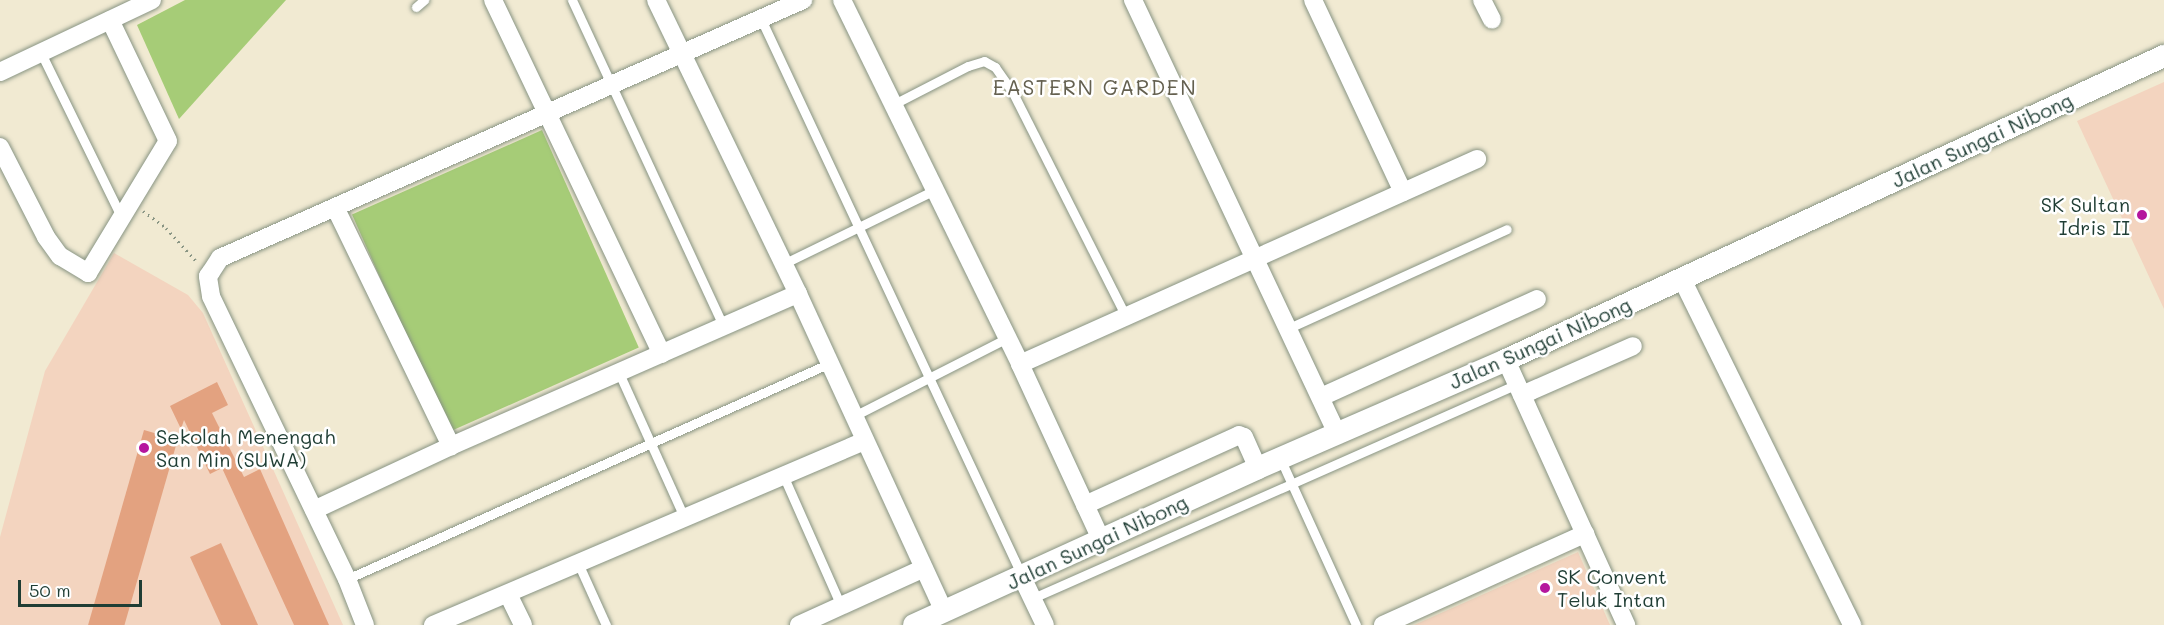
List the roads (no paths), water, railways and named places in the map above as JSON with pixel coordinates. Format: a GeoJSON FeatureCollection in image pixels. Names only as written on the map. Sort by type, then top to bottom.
{"type":"FeatureCollection","features":[{"type":"Feature","properties":{"kind":"street"},"geometry":{"type":"LineString","coordinates":[[0,72],[152,0]]}},
{"type":"Feature","properties":{"kind":"street"},"geometry":{"type":"LineString","coordinates":[[493,0],[662,354]]}},
{"type":"Feature","properties":{"kind":"street"},"geometry":{"type":"LineString","coordinates":[[656,0],[798,294],[944,612]]}},
{"type":"Feature","properties":{"kind":"street"},"geometry":{"type":"LineString","coordinates":[[365,625],[347,579],[211,296],[208,276],[220,258],[803,0]]}},
{"type":"Feature","properties":{"kind":"street"},"geometry":{"type":"LineString","coordinates":[[842,0],[1020,364],[1101,539]]}},
{"type":"Feature","properties":{"kind":"street"},"geometry":{"type":"LineString","coordinates":[[1133,0],[1337,433]]}},
{"type":"Feature","properties":{"kind":"street"},"geometry":{"type":"LineString","coordinates":[[1313,0],[1402,192]]}},
{"type":"Feature","properties":{"kind":"street"},"geometry":{"type":"LineString","coordinates":[[1482,0],[1492,20]]}},
{"type":"Feature","properties":{"kind":"street"},"geometry":{"type":"LineString","coordinates":[[0,147],[46,237],[60,256],[88,273],[168,141],[110,20]]}},
{"type":"Feature","properties":{"kind":"street","name":"Jalan Sungai Nibong"},"geometry":{"type":"LineString","coordinates":[[914,625],[1280,458],[1506,360],[2164,56]]}},
{"type":"Feature","properties":{"kind":"street"},"geometry":{"type":"LineString","coordinates":[[1020,364],[1477,159]]}},
{"type":"Feature","properties":{"kind":"street"},"geometry":{"type":"LineString","coordinates":[[335,207],[452,446]]}},
{"type":"Feature","properties":{"kind":"street"},"geometry":{"type":"LineString","coordinates":[[1682,279],[1852,625]]}},
{"type":"Feature","properties":{"kind":"street"},"geometry":{"type":"LineString","coordinates":[[314,510],[452,446],[798,294]]}},
{"type":"Feature","properties":{"kind":"street"},"geometry":{"type":"LineString","coordinates":[[1321,397],[1537,299]]}},
{"type":"Feature","properties":{"kind":"street"},"geometry":{"type":"LineString","coordinates":[[1519,390],[1633,345]]}},
{"type":"Feature","properties":{"kind":"street"},"geometry":{"type":"LineString","coordinates":[[1506,360],[1626,625]]}},
{"type":"Feature","properties":{"kind":"street"},"geometry":{"type":"LineString","coordinates":[[1086,505],[1239,435],[1244,437],[1258,468]]}},
{"type":"Feature","properties":{"kind":"street"},"geometry":{"type":"LineString","coordinates":[[433,625],[864,441]]}},
{"type":"Feature","properties":{"kind":"street"},"geometry":{"type":"LineString","coordinates":[[1383,625],[1585,534]]}},
{"type":"Feature","properties":{"kind":"street"},"geometry":{"type":"LineString","coordinates":[[799,625],[924,568]]}},
{"type":"Feature","properties":{"kind":"street"},"geometry":{"type":"LineString","coordinates":[[1022,577],[1045,625]]}},
{"type":"Feature","properties":{"kind":"street"},"geometry":{"type":"LineString","coordinates":[[508,594],[523,625]]}},
{"type":"Feature","properties":{"kind":"lane"},"geometry":{"type":"LineString","coordinates":[[572,0],[724,327]]}},
{"type":"Feature","properties":{"kind":"lane"},"geometry":{"type":"LineString","coordinates":[[761,19],[1022,577]]}},
{"type":"Feature","properties":{"kind":"lane"},"geometry":{"type":"LineString","coordinates":[[41,53],[126,210]]}},
{"type":"Feature","properties":{"kind":"lane"},"geometry":{"type":"LineString","coordinates":[[894,104],[969,66],[984,61],[995,67],[1013,93],[1125,315]]}},
{"type":"Feature","properties":{"kind":"lane"},"geometry":{"type":"LineString","coordinates":[[783,264],[935,190]]}},
{"type":"Feature","properties":{"kind":"lane"},"geometry":{"type":"LineString","coordinates":[[1289,328],[1507,229]]}},
{"type":"Feature","properties":{"kind":"lane"},"geometry":{"type":"LineString","coordinates":[[854,416],[1007,338]]}},
{"type":"Feature","properties":{"kind":"lane"},"geometry":{"type":"LineString","coordinates":[[347,579],[830,363]]}},
{"type":"Feature","properties":{"kind":"lane"},"geometry":{"type":"LineString","coordinates":[[619,373],[684,517]]}},
{"type":"Feature","properties":{"kind":"lane"},"geometry":{"type":"LineString","coordinates":[[1033,598],[1292,483],[1519,390]]}},
{"type":"Feature","properties":{"kind":"lane"},"geometry":{"type":"LineString","coordinates":[[1280,458],[1356,625]]}},
{"type":"Feature","properties":{"kind":"lane"},"geometry":{"type":"LineString","coordinates":[[783,475],[841,606]]}},
{"type":"Feature","properties":{"kind":"lane"},"geometry":{"type":"LineString","coordinates":[[578,563],[606,625]]}},
{"type":"Feature","properties":{"kind":"place","name":"SK Sultan Idris II"},"geometry":{"type":"Point","coordinates":[2142,215]}},
{"type":"Feature","properties":{"kind":"place","name":"Sekolah Menengah San Min (SUWA)"},"geometry":{"type":"Point","coordinates":[144,448]}},
{"type":"Feature","properties":{"kind":"place","name":"SK Convent Teluk Intan"},"geometry":{"type":"Point","coordinates":[1545,588]}},
{"type":"Feature","properties":{"kind":"district","name":"EASTERN GARDEN"},"geometry":{"type":"Point","coordinates":[1095,87]}}]}
